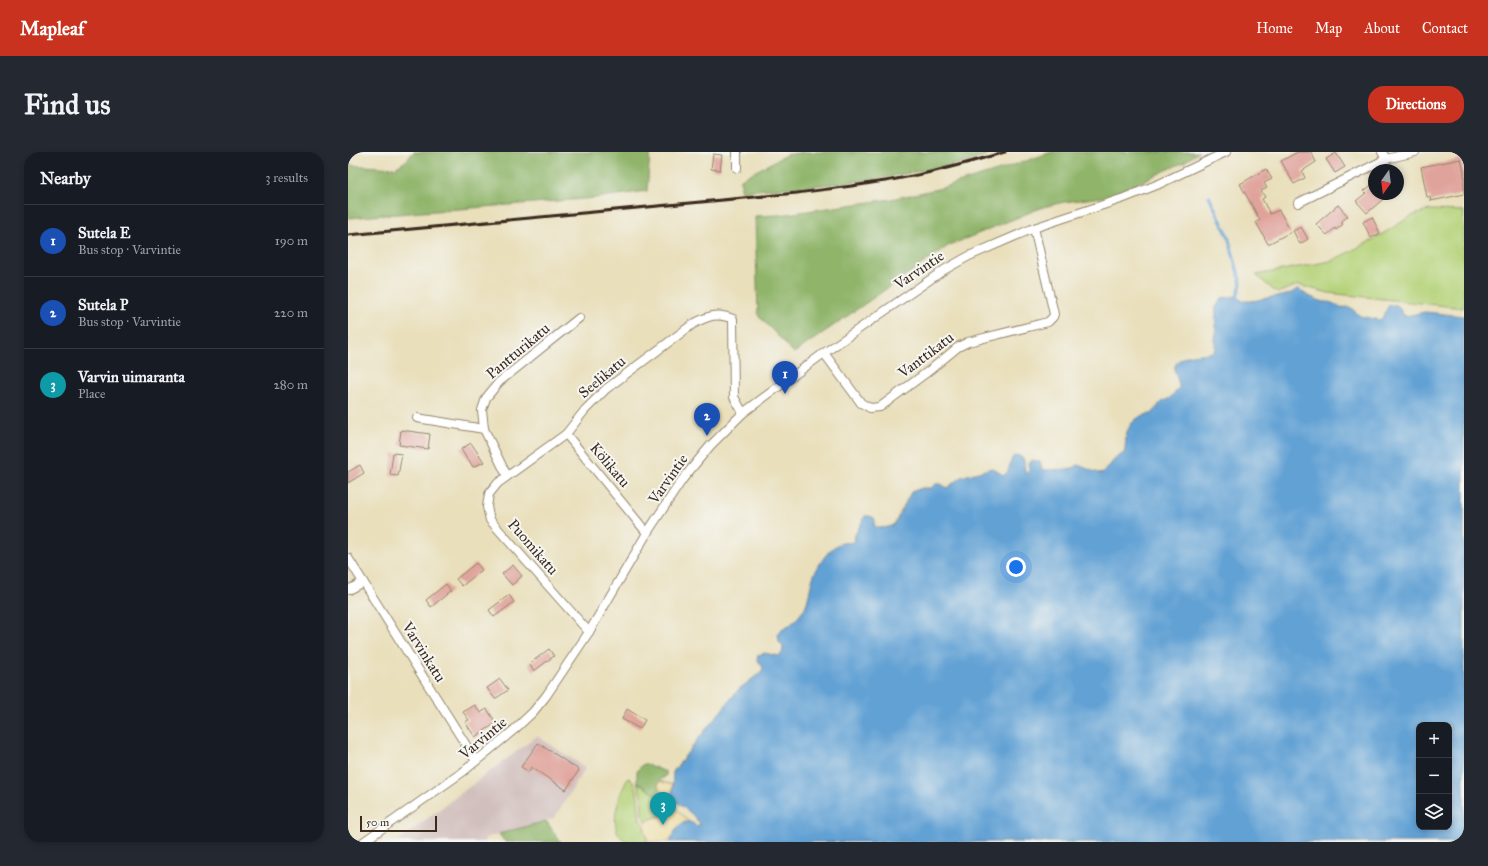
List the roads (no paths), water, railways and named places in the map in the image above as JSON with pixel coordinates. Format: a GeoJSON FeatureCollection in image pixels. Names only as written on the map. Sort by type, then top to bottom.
{"type":"FeatureCollection","features":[{"type":"Feature","properties":{"kind":"street"},"geometry":{"type":"LineString","coordinates":[[737,152],[737,168]]}},
{"type":"Feature","properties":{"kind":"street","name":"Varvintie"},"geometry":{"type":"LineString","coordinates":[[363,842],[476,761],[533,712],[546,696],[589,632],[647,533],[695,463],[742,413],[824,353],[944,270],[968,256],[1034,228],[1124,198],[1188,171],[1226,152]]}},
{"type":"Feature","properties":{"kind":"street"},"geometry":{"type":"LineString","coordinates":[[1298,203],[1384,156],[1414,152]]}},
{"type":"Feature","properties":{"kind":"street","name":"Vanttikatu"},"geometry":{"type":"LineString","coordinates":[[824,353],[861,403],[870,408],[876,408],[880,407],[930,370],[958,347],[968,342],[1048,322],[1054,314],[1034,228]]}},
{"type":"Feature","properties":{"kind":"street","name":"Seelikatu"},"geometry":{"type":"LineString","coordinates":[[507,476],[566,434],[585,410],[606,389],[693,324],[708,316],[724,315],[733,319],[734,397],[742,413]]}},
{"type":"Feature","properties":{"kind":"street","name":"Pantturikatu"},"geometry":{"type":"LineString","coordinates":[[507,476],[484,428],[482,410],[486,398],[499,382],[579,318]]}},
{"type":"Feature","properties":{"kind":"street"},"geometry":{"type":"LineString","coordinates":[[417,418],[484,428]]}},
{"type":"Feature","properties":{"kind":"street","name":"Kölikatu"},"geometry":{"type":"LineString","coordinates":[[566,434],[647,533]]}},
{"type":"Feature","properties":{"kind":"street","name":"Puomikatu"},"geometry":{"type":"LineString","coordinates":[[507,476],[498,483],[489,494],[487,507],[490,520],[589,632]]}},
{"type":"Feature","properties":{"kind":"street","name":"Varvinkatu"},"geometry":{"type":"LineString","coordinates":[[348,558],[476,761]]}},
{"type":"Feature","properties":{"kind":"street"},"geometry":{"type":"LineString","coordinates":[[348,590],[363,582]]}},
{"type":"Feature","properties":{"kind":"water"},"geometry":{"type":"Polygon","coordinates":[[[1299,289],[1307,295],[1319,300],[1330,302],[1342,307],[1350,307],[1360,316],[1380,320],[1389,305],[1397,305],[1402,314],[1406,316],[1425,312],[1464,316],[1464,842],[670,842],[677,828],[683,823],[690,822],[699,826],[699,823],[692,814],[674,800],[672,794],[673,772],[739,689],[763,669],[757,659],[758,655],[765,653],[778,656],[782,654],[783,647],[779,642],[778,633],[792,623],[803,611],[814,575],[828,552],[839,544],[851,543],[854,541],[855,535],[865,516],[871,516],[875,519],[874,526],[882,528],[891,526],[895,523],[911,492],[922,488],[931,488],[936,484],[941,484],[947,488],[961,477],[992,468],[1003,475],[1006,474],[1011,460],[1015,456],[1023,458],[1025,471],[1027,473],[1029,472],[1029,463],[1033,460],[1040,462],[1042,470],[1071,469],[1078,465],[1100,474],[1103,473],[1115,459],[1124,453],[1127,432],[1135,420],[1147,414],[1152,414],[1161,402],[1170,398],[1179,388],[1174,369],[1180,359],[1190,355],[1213,352],[1215,349],[1216,307],[1222,298],[1237,296],[1242,301],[1250,301],[1290,294],[1299,289]]]}},
{"type":"Feature","properties":{"kind":"waterway"},"geometry":{"type":"LineString","coordinates":[[1209,196],[1228,236],[1241,284],[1237,296]]}},
{"type":"Feature","properties":{"kind":"railway"},"geometry":{"type":"LineString","coordinates":[[348,235],[797,193],[854,186],[924,174],[1005,152]]}},
{"type":"Feature","properties":{"kind":"place","name":"Sutela E"},"geometry":{"type":"Point","coordinates":[785,394]}},
{"type":"Feature","properties":{"kind":"place","name":"Sutela P"},"geometry":{"type":"Point","coordinates":[707,436]}},
{"type":"Feature","properties":{"kind":"place","name":"Varvin uimaranta"},"geometry":{"type":"Point","coordinates":[663,825]}}]}
